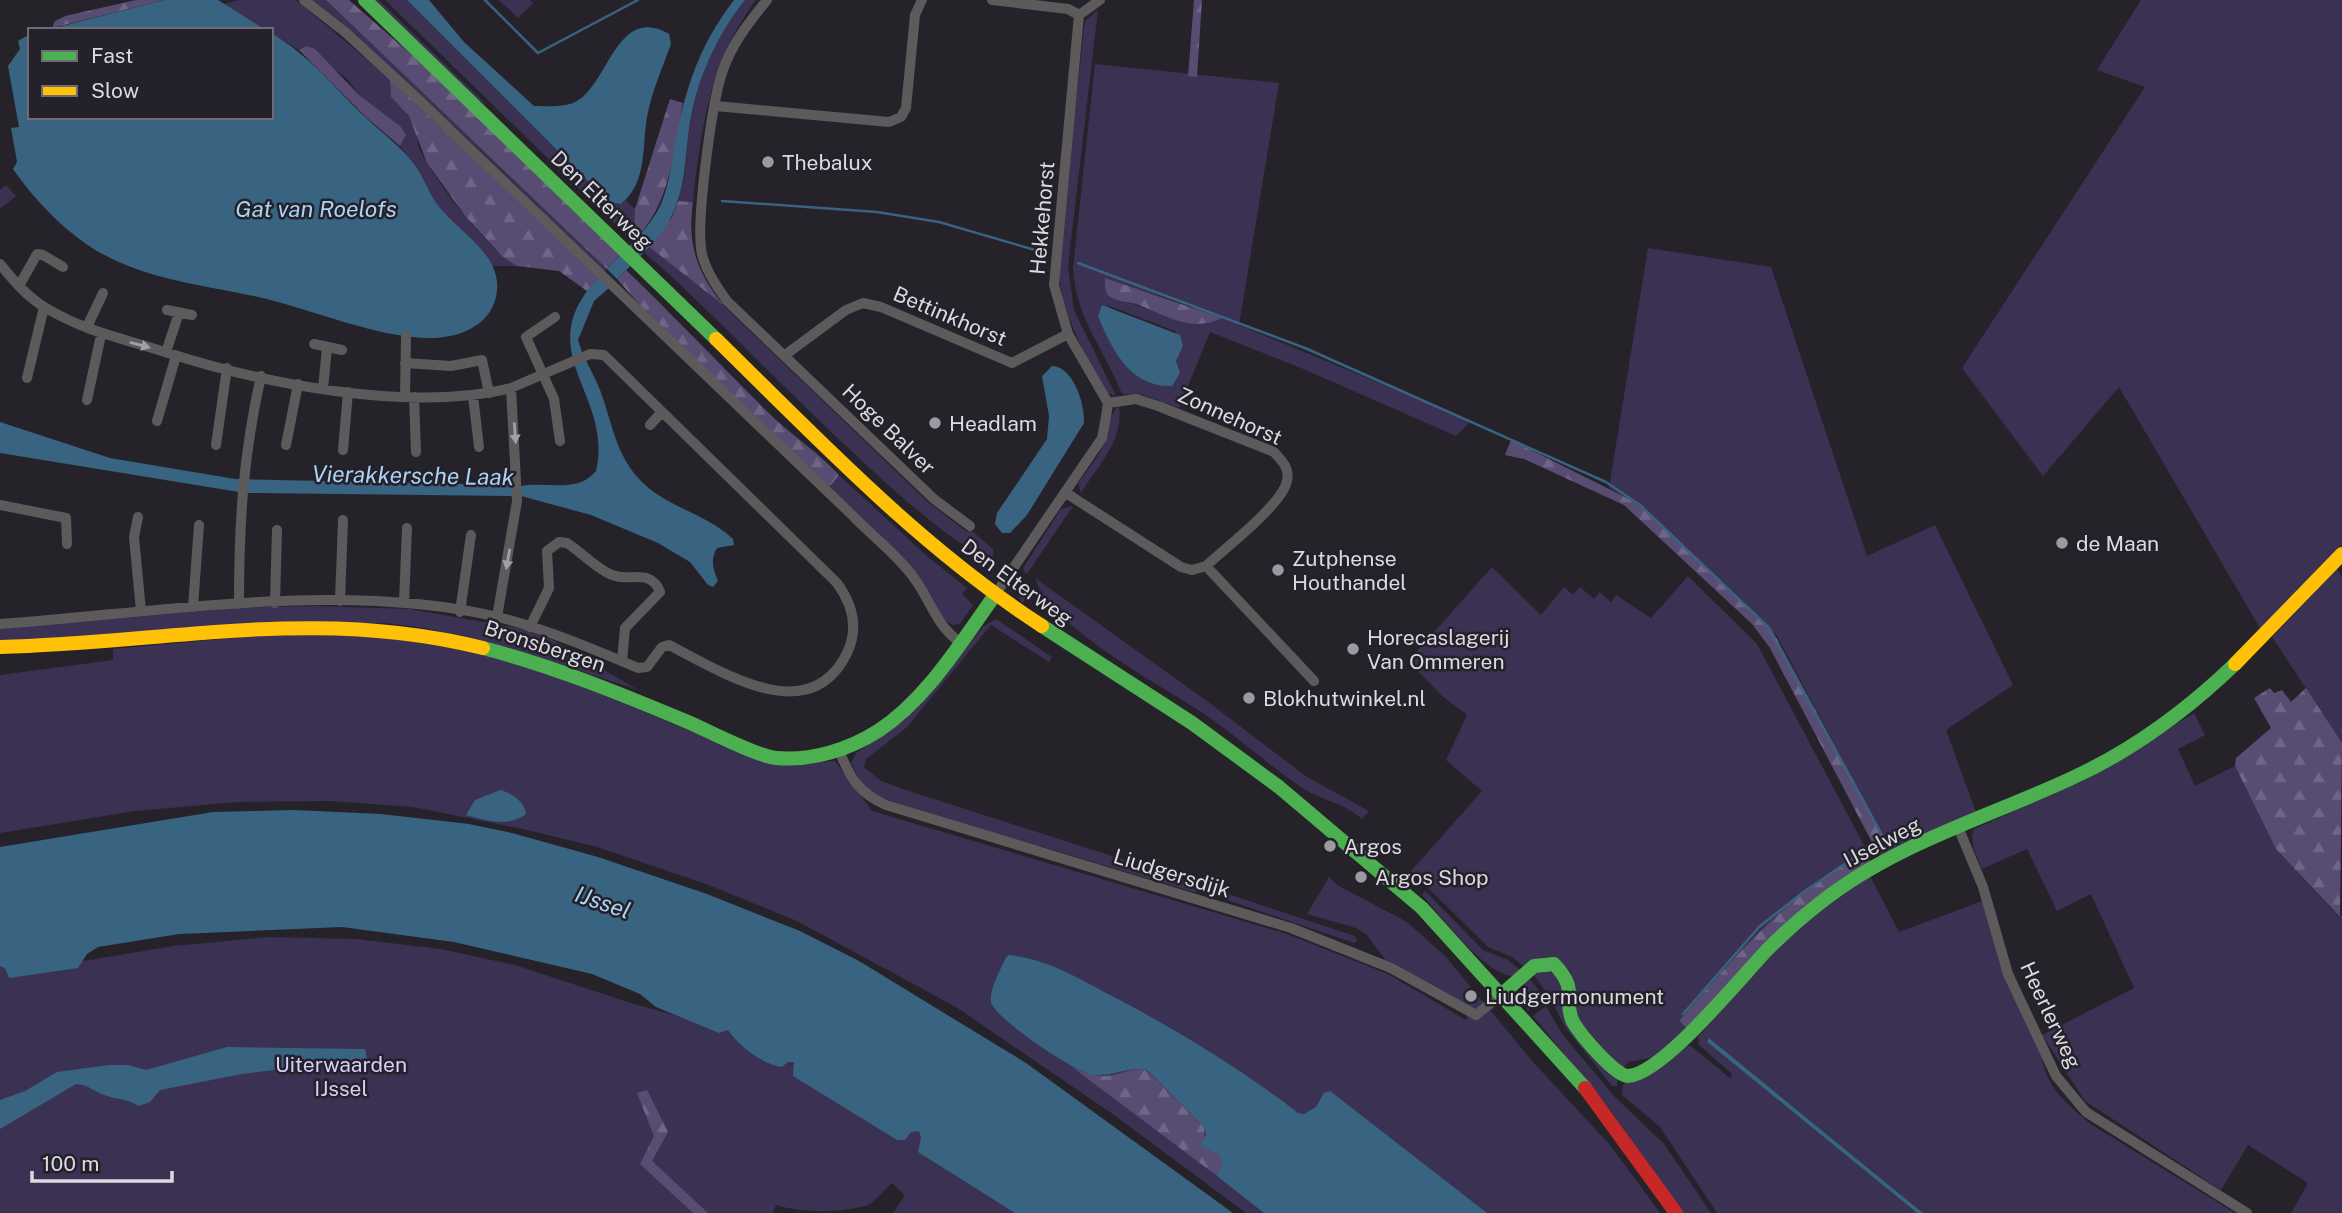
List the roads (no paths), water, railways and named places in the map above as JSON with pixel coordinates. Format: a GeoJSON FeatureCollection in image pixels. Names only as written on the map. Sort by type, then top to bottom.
{"type":"FeatureCollection","features":[{"type":"Feature","properties":{"kind":"street"},"geometry":{"type":"LineString","coordinates":[[304,0],[345,32],[421,101],[853,516],[914,578],[937,620],[948,634],[961,643]]}},
{"type":"Feature","properties":{"kind":"street","name":"Den Elterweg"},"geometry":{"type":"LineString","coordinates":[[355,0],[433,66]]}},
{"type":"Feature","properties":{"kind":"street","name":"Den Elterweg"},"geometry":{"type":"LineString","coordinates":[[365,0],[884,502],[995,595],[1074,649],[1192,723],[1321,820],[1422,908],[1595,1102],[1676,1213]]}},
{"type":"Feature","properties":{"kind":"street","name":"Hoge Balver"},"geometry":{"type":"LineString","coordinates":[[767,0],[742,31],[722,73],[700,233],[702,255],[713,280],[727,301],[933,499],[970,526]]}},
{"type":"Feature","properties":{"kind":"street"},"geometry":{"type":"LineString","coordinates":[[716,106],[889,122],[901,117],[906,108],[915,15],[922,0]]}},
{"type":"Feature","properties":{"kind":"street"},"geometry":{"type":"LineString","coordinates":[[992,0],[1068,9],[1079,15],[1100,0]]}},
{"type":"Feature","properties":{"kind":"street","name":"Hekkehorst"},"geometry":{"type":"LineString","coordinates":[[1079,15],[1054,285],[1068,334],[1108,403]]}},
{"type":"Feature","properties":{"kind":"street"},"geometry":{"type":"LineString","coordinates":[[19,286],[37,254],[63,267]]}},
{"type":"Feature","properties":{"kind":"street","name":"Bronsbergen"},"geometry":{"type":"LineString","coordinates":[[0,264],[19,286],[44,307],[101,335],[261,376],[348,392],[410,397],[473,396],[512,388],[590,354],[604,355],[837,583],[852,609],[852,642],[838,670],[819,685],[795,693],[768,690],[726,674],[669,645],[662,646],[643,669],[530,626],[497,617],[404,603],[340,601],[239,604],[0,624]]}},
{"type":"Feature","properties":{"kind":"street"},"geometry":{"type":"LineString","coordinates":[[87,327],[103,293]]}},
{"type":"Feature","properties":{"kind":"street","name":"Bettinkhorst"},"geometry":{"type":"LineString","coordinates":[[785,355],[846,310],[863,303],[881,307],[1012,363],[1068,334]]}},
{"type":"Feature","properties":{"kind":"street"},"geometry":{"type":"LineString","coordinates":[[27,378],[44,307]]}},
{"type":"Feature","properties":{"kind":"street"},"geometry":{"type":"LineString","coordinates":[[167,310],[192,315]]}},
{"type":"Feature","properties":{"kind":"street"},"geometry":{"type":"LineString","coordinates":[[157,421],[179,313]]}},
{"type":"Feature","properties":{"kind":"street"},"geometry":{"type":"LineString","coordinates":[[555,317],[526,337],[545,375],[557,408],[560,440]]}},
{"type":"Feature","properties":{"kind":"street"},"geometry":{"type":"LineString","coordinates":[[87,400],[101,335]]}},
{"type":"Feature","properties":{"kind":"street"},"geometry":{"type":"LineString","coordinates":[[406,336],[405,363],[416,452]]}},
{"type":"Feature","properties":{"kind":"street"},"geometry":{"type":"LineString","coordinates":[[314,344],[342,350]]}},
{"type":"Feature","properties":{"kind":"street"},"geometry":{"type":"LineString","coordinates":[[323,388],[327,348]]}},
{"type":"Feature","properties":{"kind":"street"},"geometry":{"type":"LineString","coordinates":[[405,363],[451,366],[482,360],[489,393]]}},
{"type":"Feature","properties":{"kind":"street"},"geometry":{"type":"LineString","coordinates":[[216,445],[228,368]]}},
{"type":"Feature","properties":{"kind":"street"},"geometry":{"type":"LineString","coordinates":[[239,604],[243,473],[261,376]]}},
{"type":"Feature","properties":{"kind":"street"},"geometry":{"type":"LineString","coordinates":[[286,445],[298,384]]}},
{"type":"Feature","properties":{"kind":"street","name":"Bronsbergen"},"geometry":{"type":"LineString","coordinates":[[497,617],[517,501],[512,388]]}},
{"type":"Feature","properties":{"kind":"street"},"geometry":{"type":"LineString","coordinates":[[342,450],[348,392]]}},
{"type":"Feature","properties":{"kind":"street"},"geometry":{"type":"LineString","coordinates":[[473,396],[479,447]]}},
{"type":"Feature","properties":{"kind":"street","name":"Zonnehorst"},"geometry":{"type":"LineString","coordinates":[[1108,403],[1136,399],[1158,405],[1274,452],[1286,465],[1287,482],[1276,500],[1206,566]]}},
{"type":"Feature","properties":{"kind":"street"},"geometry":{"type":"LineString","coordinates":[[995,595],[1102,438],[1108,403]]}},
{"type":"Feature","properties":{"kind":"street"},"geometry":{"type":"LineString","coordinates":[[650,425],[661,413]]}},
{"type":"Feature","properties":{"kind":"street"},"geometry":{"type":"LineString","coordinates":[[1066,493],[1181,567],[1192,570],[1206,566],[1314,681]]}},
{"type":"Feature","properties":{"kind":"street"},"geometry":{"type":"LineString","coordinates":[[0,505],[66,519],[67,544]]}},
{"type":"Feature","properties":{"kind":"street"},"geometry":{"type":"LineString","coordinates":[[138,517],[134,537],[141,611]]}},
{"type":"Feature","properties":{"kind":"street"},"geometry":{"type":"LineString","coordinates":[[340,601],[343,520]]}},
{"type":"Feature","properties":{"kind":"street"},"geometry":{"type":"LineString","coordinates":[[193,607],[198,525]]}},
{"type":"Feature","properties":{"kind":"street"},"geometry":{"type":"LineString","coordinates":[[404,603],[407,528]]}},
{"type":"Feature","properties":{"kind":"street"},"geometry":{"type":"LineString","coordinates":[[275,603],[277,530]]}},
{"type":"Feature","properties":{"kind":"street","name":"Bronsbergen"},"geometry":{"type":"LineString","coordinates":[[460,612],[471,535]]}},
{"type":"Feature","properties":{"kind":"street","name":"Bronsbergen"},"geometry":{"type":"LineString","coordinates":[[530,626],[550,588],[547,551],[552,545],[567,543],[613,576],[636,575],[649,578],[658,585],[660,592],[625,628],[622,662]]}},
{"type":"Feature","properties":{"kind":"street","name":"IJselweg"},"geometry":{"type":"LineString","coordinates":[[1501,995],[1534,966],[1555,964],[1567,979],[1573,1021],[1615,1072],[1626,1076],[1637,1074],[1691,1034],[1759,958],[1805,914],[1879,864],[2083,773],[2165,724],[2228,673],[2342,554]]}},
{"type":"Feature","properties":{"kind":"street","name":"Bronsbergen"},"geometry":{"type":"LineString","coordinates":[[0,647],[239,628],[337,626],[410,632],[517,655],[611,690],[774,758],[810,758],[840,753],[866,742],[896,720],[961,643],[995,595]]}},
{"type":"Feature","properties":{"kind":"street","name":"Liudgersdijk"},"geometry":{"type":"LineString","coordinates":[[840,753],[855,785],[869,797],[886,805],[1291,928],[1391,968],[1476,1015],[1501,995]]}},
{"type":"Feature","properties":{"kind":"street","name":"Heerlerweg"},"geometry":{"type":"LineString","coordinates":[[1958,827],[1983,887],[2008,974],[2056,1076],[2086,1112],[2247,1213]]}},
{"type":"Feature","properties":{"kind":"water"},"geometry":{"type":"Polygon","coordinates":[[[165,0],[218,0],[263,28],[54,28],[165,0]]]}},
{"type":"Feature","properties":{"kind":"water"},"geometry":{"type":"Polygon","coordinates":[[[407,0],[429,0],[464,42],[534,106],[562,106],[577,101],[598,79],[625,37],[637,29],[651,28],[669,34],[671,44],[648,112],[640,173],[630,195],[621,204],[609,202],[407,0]]]}},
{"type":"Feature","properties":{"kind":"water"},"geometry":{"type":"Polygon","coordinates":[[[734,0],[745,0],[718,41],[704,70],[691,117],[678,202],[655,240],[617,279],[607,269],[644,230],[661,204],[669,179],[685,98],[697,64],[712,32],[734,0]]]}},
{"type":"Feature","properties":{"kind":"water","name":"Gat van Roelofs"},"geometry":{"type":"Polygon","coordinates":[[[273,34],[309,61],[403,151],[443,211],[484,253],[496,276],[497,290],[489,313],[482,321],[462,333],[438,338],[408,337],[347,323],[267,299],[173,280],[137,269],[103,254],[60,223],[34,197],[13,169],[17,162],[11,128],[19,127],[8,66],[20,49],[18,41],[28,35],[28,119],[273,119],[273,34]]]}},
{"type":"Feature","properties":{"kind":"water"},"geometry":{"type":"Polygon","coordinates":[[[598,278],[609,288],[594,301],[578,340],[580,347],[600,390],[623,456],[639,479],[660,496],[713,524],[733,539],[734,545],[717,548],[715,552],[713,564],[718,581],[713,587],[708,585],[690,562],[658,543],[591,515],[521,496],[521,486],[571,485],[588,478],[596,471],[598,443],[594,418],[571,351],[571,329],[579,305],[598,278]]]}},
{"type":"Feature","properties":{"kind":"water"},"geometry":{"type":"Polygon","coordinates":[[[1102,305],[1180,335],[1183,346],[1176,361],[1180,373],[1172,386],[1157,385],[1145,380],[1124,364],[1109,341],[1098,316],[1102,305]]]}},
{"type":"Feature","properties":{"kind":"water"},"geometry":{"type":"Polygon","coordinates":[[[1052,366],[1066,373],[1077,388],[1083,407],[1084,423],[1027,515],[1010,533],[1002,533],[995,524],[997,513],[1047,439],[1049,416],[1042,376],[1052,366]]]}},
{"type":"Feature","properties":{"kind":"water"},"geometry":{"type":"Polygon","coordinates":[[[0,422],[110,458],[235,479],[515,485],[515,496],[245,493],[0,453],[0,422]]]}},
{"type":"Feature","properties":{"kind":"water"},"geometry":{"type":"Polygon","coordinates":[[[500,790],[517,799],[526,814],[505,822],[466,815],[475,800],[500,790]]]}},
{"type":"Feature","properties":{"kind":"water","name":"IJssel"},"geometry":{"type":"Polygon","coordinates":[[[293,810],[381,814],[469,824],[512,833],[598,857],[707,894],[800,931],[859,961],[1026,1063],[1233,1213],[1015,1213],[918,1152],[921,1138],[919,1131],[911,1132],[905,1140],[897,1140],[793,1076],[794,1062],[788,1062],[782,1067],[766,1062],[744,1048],[728,1030],[719,1033],[656,1007],[640,994],[592,974],[454,942],[342,927],[179,934],[98,947],[87,954],[78,968],[9,978],[5,968],[0,966],[0,847],[213,812],[293,810]]]}},
{"type":"Feature","properties":{"kind":"water"},"geometry":{"type":"Polygon","coordinates":[[[1009,955],[1062,970],[1136,1009],[1231,1065],[1298,1113],[1304,1114],[1316,1107],[1324,1093],[1330,1091],[1487,1213],[1264,1213],[1217,1176],[1222,1164],[1219,1155],[1200,1145],[1206,1135],[1204,1127],[1147,1070],[1133,1069],[1101,1075],[1085,1072],[1037,1044],[996,1010],[991,1002],[992,991],[1009,955]]]}},
{"type":"Feature","properties":{"kind":"water"},"geometry":{"type":"Polygon","coordinates":[[[1709,1038],[1923,1213],[1917,1213],[1707,1042],[1709,1038]]]}},
{"type":"Feature","properties":{"kind":"water"},"geometry":{"type":"Polygon","coordinates":[[[227,1047],[365,1049],[367,1059],[242,1074],[160,1090],[150,1102],[139,1106],[76,1084],[0,1129],[0,1100],[25,1091],[57,1072],[109,1065],[128,1065],[146,1070],[227,1047]]]}},
{"type":"Feature","properties":{"kind":"waterway"},"geometry":{"type":"LineString","coordinates":[[485,0],[538,53],[638,0]]}},
{"type":"Feature","properties":{"kind":"waterway"},"geometry":{"type":"LineString","coordinates":[[722,201],[877,212],[939,222],[1042,252]]}},
{"type":"Feature","properties":{"kind":"waterway"},"geometry":{"type":"LineString","coordinates":[[1078,263],[1305,348],[1606,482],[1640,505],[1767,626],[1880,832],[1878,841]]}},
{"type":"Feature","properties":{"kind":"waterway"},"geometry":{"type":"LineString","coordinates":[[1683,1014],[1759,927],[1802,893],[1864,851]]}},
{"type":"Feature","properties":{"kind":"place","name":"Thebalux"},"geometry":{"type":"Point","coordinates":[768,162]}},
{"type":"Feature","properties":{"kind":"place","name":"Headlam"},"geometry":{"type":"Point","coordinates":[935,423]}},
{"type":"Feature","properties":{"kind":"place","name":"de Maan"},"geometry":{"type":"Point","coordinates":[2062,543]}},
{"type":"Feature","properties":{"kind":"place","name":"Zutphense Houthandel"},"geometry":{"type":"Point","coordinates":[1278,570]}},
{"type":"Feature","properties":{"kind":"place","name":"Horecaslagerij Van Ommeren"},"geometry":{"type":"Point","coordinates":[1353,649]}},
{"type":"Feature","properties":{"kind":"place","name":"Blokhutwinkel.nl"},"geometry":{"type":"Point","coordinates":[1249,698]}},
{"type":"Feature","properties":{"kind":"place","name":"Argos"},"geometry":{"type":"Point","coordinates":[1330,846]}},
{"type":"Feature","properties":{"kind":"place","name":"Argos Shop"},"geometry":{"type":"Point","coordinates":[1361,877]}},
{"type":"Feature","properties":{"kind":"place","name":"Liudgermonument"},"geometry":{"type":"Point","coordinates":[1471,996]}},
{"type":"Feature","properties":{"kind":"water label","name":"Vierakkersche Laak"},"geometry":{"type":"Point","coordinates":[413,475]}},
{"type":"Feature","properties":{"kind":"park label","name":"Uiterwaarden IJssel"},"geometry":{"type":"Point","coordinates":[341,1076]}}]}
